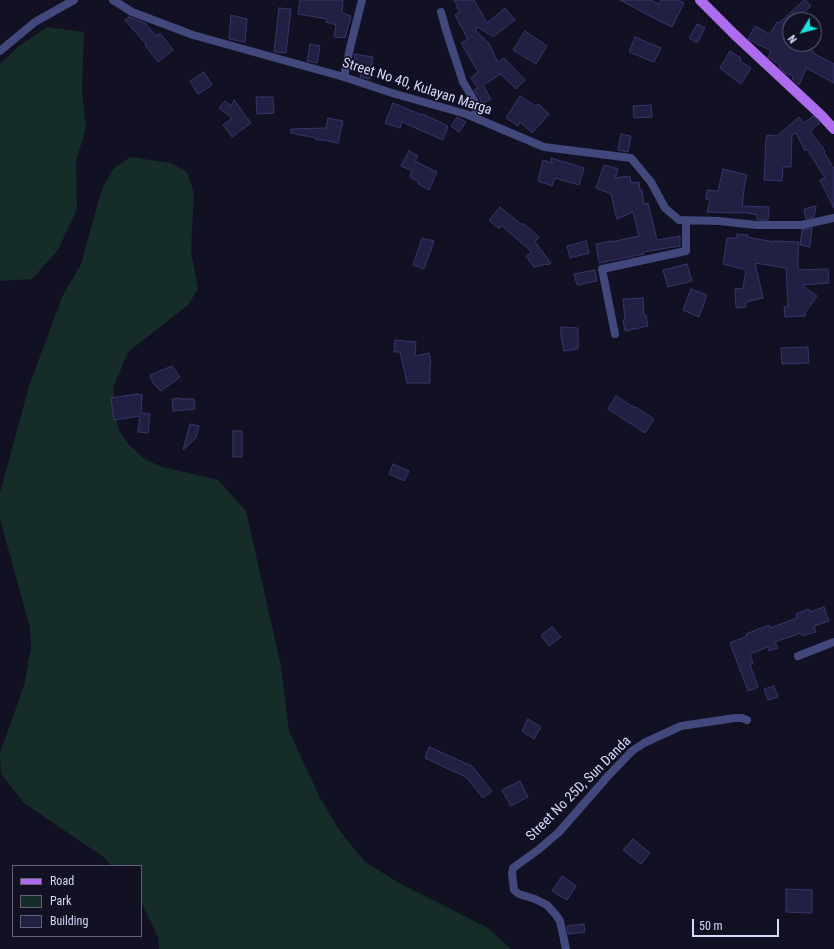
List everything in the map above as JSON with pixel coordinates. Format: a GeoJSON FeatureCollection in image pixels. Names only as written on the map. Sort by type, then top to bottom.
{"type":"FeatureCollection","features":[{"type":"Feature","properties":{"kind":"main road"},"geometry":{"type":"LineString","coordinates":[[700,0],[834,129]]}},
{"type":"Feature","properties":{"kind":"street"},"geometry":{"type":"LineString","coordinates":[[0,51],[35,22],[74,0]]}},
{"type":"Feature","properties":{"kind":"street","name":"Street No 40, Kulayan Marga"},"geometry":{"type":"LineString","coordinates":[[113,0],[132,12],[193,36],[344,77],[392,93],[466,114],[544,147],[631,158],[650,182],[665,208],[679,220],[802,225],[834,218]]}},
{"type":"Feature","properties":{"kind":"street"},"geometry":{"type":"LineString","coordinates":[[344,77],[362,0]]}},
{"type":"Feature","properties":{"kind":"street"},"geometry":{"type":"LineString","coordinates":[[442,12],[446,30],[464,82],[475,102],[476,118]]}},
{"type":"Feature","properties":{"kind":"street"},"geometry":{"type":"LineString","coordinates":[[615,334],[602,269],[686,251],[686,221]]}},
{"type":"Feature","properties":{"kind":"street"},"geometry":{"type":"LineString","coordinates":[[798,656],[834,642]]}},
{"type":"Feature","properties":{"kind":"street","name":"Street No 25D, Sun Danda"},"geometry":{"type":"LineString","coordinates":[[566,949],[560,921],[556,915],[547,905],[519,894],[514,890],[513,868],[538,850],[559,832],[608,776],[632,751],[640,745],[681,726],[735,718],[747,720]]}},
{"type":"Feature","properties":{"kind":"green space"},"geometry":{"type":"Polygon","coordinates":[[[47,27],[84,32],[82,90],[86,128],[76,161],[77,209],[58,250],[32,279],[0,281],[0,64],[19,46],[47,27]]]}},
{"type":"Feature","properties":{"kind":"green space"},"geometry":{"type":"Polygon","coordinates":[[[130,157],[171,163],[187,172],[194,193],[191,251],[198,289],[188,305],[128,352],[113,388],[118,429],[128,444],[143,458],[159,466],[218,480],[246,511],[281,666],[289,731],[320,798],[340,831],[365,862],[399,883],[488,928],[511,949],[159,949],[158,937],[142,904],[142,865],[110,865],[105,858],[24,803],[1,774],[0,753],[24,686],[31,647],[30,628],[0,519],[0,493],[29,386],[62,297],[81,264],[102,189],[113,169],[130,157]]]}},
{"type":"Feature","properties":{"kind":"building"},"geometry":{"type":"Polygon","coordinates":[[[300,0],[343,0],[342,13],[351,16],[345,38],[334,37],[336,25],[326,22],[327,19],[298,14],[300,0]]]}},
{"type":"Feature","properties":{"kind":"building"},"geometry":{"type":"Polygon","coordinates":[[[454,0],[474,0],[487,23],[505,8],[515,20],[493,37],[478,27],[475,30],[489,44],[498,62],[504,58],[525,80],[516,89],[501,74],[483,85],[491,99],[481,104],[480,99],[474,90],[478,88],[471,78],[478,72],[461,43],[468,39],[455,15],[460,12],[456,7],[458,6],[454,0]]]}},
{"type":"Feature","properties":{"kind":"building"},"geometry":{"type":"Polygon","coordinates":[[[620,0],[650,0],[659,4],[661,0],[678,0],[684,3],[672,27],[620,0]]]}},
{"type":"Feature","properties":{"kind":"building"},"geometry":{"type":"Polygon","coordinates":[[[804,0],[811,6],[805,12],[791,12],[804,0]]]}},
{"type":"Feature","properties":{"kind":"building"},"geometry":{"type":"Polygon","coordinates":[[[279,8],[291,9],[286,53],[274,52],[279,8]]]}},
{"type":"Feature","properties":{"kind":"building"},"geometry":{"type":"Polygon","coordinates":[[[231,15],[247,19],[245,42],[229,39],[231,15]]]}},
{"type":"Feature","properties":{"kind":"building"},"geometry":{"type":"Polygon","coordinates":[[[129,17],[145,23],[156,36],[160,33],[173,50],[158,62],[145,45],[146,44],[125,20],[129,17]]]}},
{"type":"Feature","properties":{"kind":"building"},"geometry":{"type":"Polygon","coordinates":[[[782,20],[782,52],[814,52],[813,53],[834,64],[834,83],[806,68],[799,85],[792,79],[793,76],[785,73],[779,67],[780,65],[768,57],[771,51],[748,39],[755,26],[770,34],[777,22],[779,23],[782,20]]]}},
{"type":"Feature","properties":{"kind":"building"},"geometry":{"type":"Polygon","coordinates":[[[697,24],[705,28],[697,43],[689,38],[697,24]]]}},
{"type":"Feature","properties":{"kind":"building"},"geometry":{"type":"Polygon","coordinates":[[[525,31],[547,46],[536,64],[513,50],[525,31]]]}},
{"type":"Feature","properties":{"kind":"building"},"geometry":{"type":"Polygon","coordinates":[[[635,37],[661,48],[654,62],[629,52],[635,37]]]}},
{"type":"Feature","properties":{"kind":"building"},"geometry":{"type":"Polygon","coordinates":[[[310,44],[320,46],[317,63],[307,61],[310,44]]]}},
{"type":"Feature","properties":{"kind":"building"},"geometry":{"type":"Polygon","coordinates":[[[730,51],[741,58],[740,61],[751,68],[741,84],[720,68],[730,51]]]}},
{"type":"Feature","properties":{"kind":"building"},"geometry":{"type":"Polygon","coordinates":[[[355,54],[373,57],[370,79],[360,77],[362,69],[353,67],[355,54]]]}},
{"type":"Feature","properties":{"kind":"building"},"geometry":{"type":"Polygon","coordinates":[[[204,72],[212,85],[198,94],[190,81],[204,72]]]}},
{"type":"Feature","properties":{"kind":"building"},"geometry":{"type":"Polygon","coordinates":[[[520,96],[536,106],[538,104],[549,114],[532,133],[520,122],[518,126],[506,118],[520,96]]]}},
{"type":"Feature","properties":{"kind":"building"},"geometry":{"type":"Polygon","coordinates":[[[256,97],[273,97],[274,113],[257,114],[256,97]]]}},
{"type":"Feature","properties":{"kind":"building"},"geometry":{"type":"Polygon","coordinates":[[[234,100],[251,123],[232,137],[223,125],[232,118],[219,108],[225,101],[231,106],[234,100]]]}},
{"type":"Feature","properties":{"kind":"building"},"geometry":{"type":"Polygon","coordinates":[[[393,103],[422,115],[423,114],[448,126],[443,140],[402,122],[400,128],[385,123],[393,103]]]}},
{"type":"Feature","properties":{"kind":"building"},"geometry":{"type":"Polygon","coordinates":[[[651,105],[652,117],[634,118],[633,106],[651,105]]]}},
{"type":"Feature","properties":{"kind":"building"},"geometry":{"type":"Polygon","coordinates":[[[813,116],[820,123],[810,131],[825,151],[824,152],[834,169],[834,208],[820,180],[825,178],[807,149],[805,151],[796,133],[792,135],[791,167],[783,167],[782,181],[764,180],[767,135],[777,136],[799,117],[804,123],[813,116]]]}},
{"type":"Feature","properties":{"kind":"building"},"geometry":{"type":"Polygon","coordinates":[[[457,117],[466,122],[459,132],[451,126],[457,117]]]}},
{"type":"Feature","properties":{"kind":"building"},"geometry":{"type":"Polygon","coordinates":[[[328,118],[343,121],[338,143],[316,140],[316,138],[291,133],[291,129],[326,128],[328,118]]]}},
{"type":"Feature","properties":{"kind":"building"},"geometry":{"type":"Polygon","coordinates":[[[621,134],[631,136],[628,152],[618,150],[621,134]]]}},
{"type":"Feature","properties":{"kind":"building"},"geometry":{"type":"Polygon","coordinates":[[[409,151],[418,156],[415,161],[437,172],[429,190],[418,184],[419,182],[410,177],[412,171],[401,166],[409,151]]]}},
{"type":"Feature","properties":{"kind":"building"},"geometry":{"type":"Polygon","coordinates":[[[551,158],[584,168],[579,185],[555,178],[552,186],[538,181],[543,160],[552,163],[551,158]]]}},
{"type":"Feature","properties":{"kind":"building"},"geometry":{"type":"Polygon","coordinates":[[[604,165],[618,169],[615,178],[630,176],[631,183],[639,182],[644,204],[648,203],[657,240],[680,236],[680,246],[643,252],[644,254],[599,263],[596,244],[639,236],[633,212],[617,219],[611,194],[596,188],[604,165]]]}},
{"type":"Feature","properties":{"kind":"building"},"geometry":{"type":"Polygon","coordinates":[[[723,169],[747,175],[742,206],[769,207],[768,220],[757,220],[757,215],[742,212],[707,212],[710,200],[706,199],[707,190],[718,191],[723,169]]]}},
{"type":"Feature","properties":{"kind":"building"},"geometry":{"type":"Polygon","coordinates":[[[816,206],[814,217],[806,219],[804,209],[816,206]]]}},
{"type":"Feature","properties":{"kind":"building"},"geometry":{"type":"Polygon","coordinates":[[[500,207],[522,225],[523,223],[539,237],[535,242],[551,263],[534,267],[526,256],[532,252],[502,226],[499,229],[489,220],[500,207]]]}},
{"type":"Feature","properties":{"kind":"building"},"geometry":{"type":"Polygon","coordinates":[[[812,228],[810,247],[800,245],[802,230],[812,228]]]}},
{"type":"Feature","properties":{"kind":"building"},"geometry":{"type":"Polygon","coordinates":[[[737,234],[748,235],[747,237],[774,242],[799,242],[798,270],[828,269],[829,283],[802,285],[817,296],[805,313],[805,316],[785,317],[784,307],[788,306],[786,268],[755,263],[763,298],[746,302],[746,307],[736,308],[735,289],[743,288],[746,270],[723,264],[727,238],[737,238],[737,234]]]}},
{"type":"Feature","properties":{"kind":"building"},"geometry":{"type":"Polygon","coordinates":[[[422,238],[434,241],[424,269],[413,265],[422,238]]]}},
{"type":"Feature","properties":{"kind":"building"},"geometry":{"type":"Polygon","coordinates":[[[586,241],[589,253],[570,258],[567,246],[586,241]]]}},
{"type":"Feature","properties":{"kind":"building"},"geometry":{"type":"Polygon","coordinates":[[[687,264],[692,281],[668,287],[663,270],[687,264]]]}},
{"type":"Feature","properties":{"kind":"building"},"geometry":{"type":"Polygon","coordinates":[[[595,270],[597,281],[577,285],[574,274],[595,270]]]}},
{"type":"Feature","properties":{"kind":"building"},"geometry":{"type":"Polygon","coordinates":[[[691,289],[707,295],[699,317],[683,310],[691,289]]]}},
{"type":"Feature","properties":{"kind":"building"},"geometry":{"type":"Polygon","coordinates":[[[643,298],[644,315],[646,315],[648,326],[625,331],[623,320],[625,319],[623,299],[643,298]]]}},
{"type":"Feature","properties":{"kind":"building"},"geometry":{"type":"Polygon","coordinates":[[[561,327],[578,328],[578,349],[564,351],[561,327]]]}},
{"type":"Feature","properties":{"kind":"building"},"geometry":{"type":"Polygon","coordinates":[[[395,340],[416,342],[415,356],[429,353],[431,364],[430,383],[407,383],[400,352],[394,352],[395,340]]]}},
{"type":"Feature","properties":{"kind":"building"},"geometry":{"type":"Polygon","coordinates":[[[808,347],[809,363],[782,364],[781,348],[808,347]]]}},
{"type":"Feature","properties":{"kind":"building"},"geometry":{"type":"Polygon","coordinates":[[[172,366],[180,377],[161,391],[153,383],[150,375],[172,366]]]}},
{"type":"Feature","properties":{"kind":"building"},"geometry":{"type":"Polygon","coordinates":[[[137,394],[142,395],[141,413],[150,414],[148,433],[138,432],[140,416],[114,420],[111,398],[137,394]]]}},
{"type":"Feature","properties":{"kind":"building"},"geometry":{"type":"Polygon","coordinates":[[[616,396],[654,419],[645,433],[608,409],[616,396]]]}},
{"type":"Feature","properties":{"kind":"building"},"geometry":{"type":"Polygon","coordinates":[[[172,399],[194,399],[195,409],[173,411],[172,399]]]}},
{"type":"Feature","properties":{"kind":"building"},"geometry":{"type":"Polygon","coordinates":[[[190,424],[199,426],[196,438],[183,450],[190,424]]]}},
{"type":"Feature","properties":{"kind":"building"},"geometry":{"type":"Polygon","coordinates":[[[233,431],[242,431],[242,457],[233,457],[233,431]]]}},
{"type":"Feature","properties":{"kind":"building"},"geometry":{"type":"Polygon","coordinates":[[[393,464],[409,471],[404,481],[389,474],[393,464]]]}},
{"type":"Feature","properties":{"kind":"building"},"geometry":{"type":"Polygon","coordinates":[[[824,607],[829,621],[814,626],[816,632],[802,636],[801,633],[775,642],[778,648],[769,651],[768,647],[750,654],[753,663],[750,665],[758,687],[748,691],[730,643],[747,636],[746,634],[769,625],[770,628],[797,618],[796,614],[809,609],[810,612],[824,607]]]}},
{"type":"Feature","properties":{"kind":"building"},"geometry":{"type":"Polygon","coordinates":[[[552,627],[561,637],[549,646],[541,635],[552,627]]]}},
{"type":"Feature","properties":{"kind":"building"},"geometry":{"type":"Polygon","coordinates":[[[774,686],[778,697],[768,700],[764,689],[774,686]]]}},
{"type":"Feature","properties":{"kind":"building"},"geometry":{"type":"Polygon","coordinates":[[[528,719],[541,727],[534,739],[522,731],[528,719]]]}},
{"type":"Feature","properties":{"kind":"building"},"geometry":{"type":"Polygon","coordinates":[[[429,747],[472,766],[492,791],[483,798],[466,777],[425,758],[429,747]]]}},
{"type":"Feature","properties":{"kind":"building"},"geometry":{"type":"Polygon","coordinates":[[[520,781],[528,797],[511,806],[502,790],[520,781]]]}},
{"type":"Feature","properties":{"kind":"building"},"geometry":{"type":"Polygon","coordinates":[[[633,839],[650,853],[641,864],[623,850],[633,839]]]}},
{"type":"Feature","properties":{"kind":"building"},"geometry":{"type":"Polygon","coordinates":[[[562,876],[576,886],[567,900],[552,891],[562,876]]]}},
{"type":"Feature","properties":{"kind":"building"},"geometry":{"type":"Polygon","coordinates":[[[786,889],[812,890],[812,913],[786,912],[786,889]]]}},
{"type":"Feature","properties":{"kind":"building"},"geometry":{"type":"Polygon","coordinates":[[[584,924],[585,932],[568,934],[567,926],[584,924]]]}}]}
